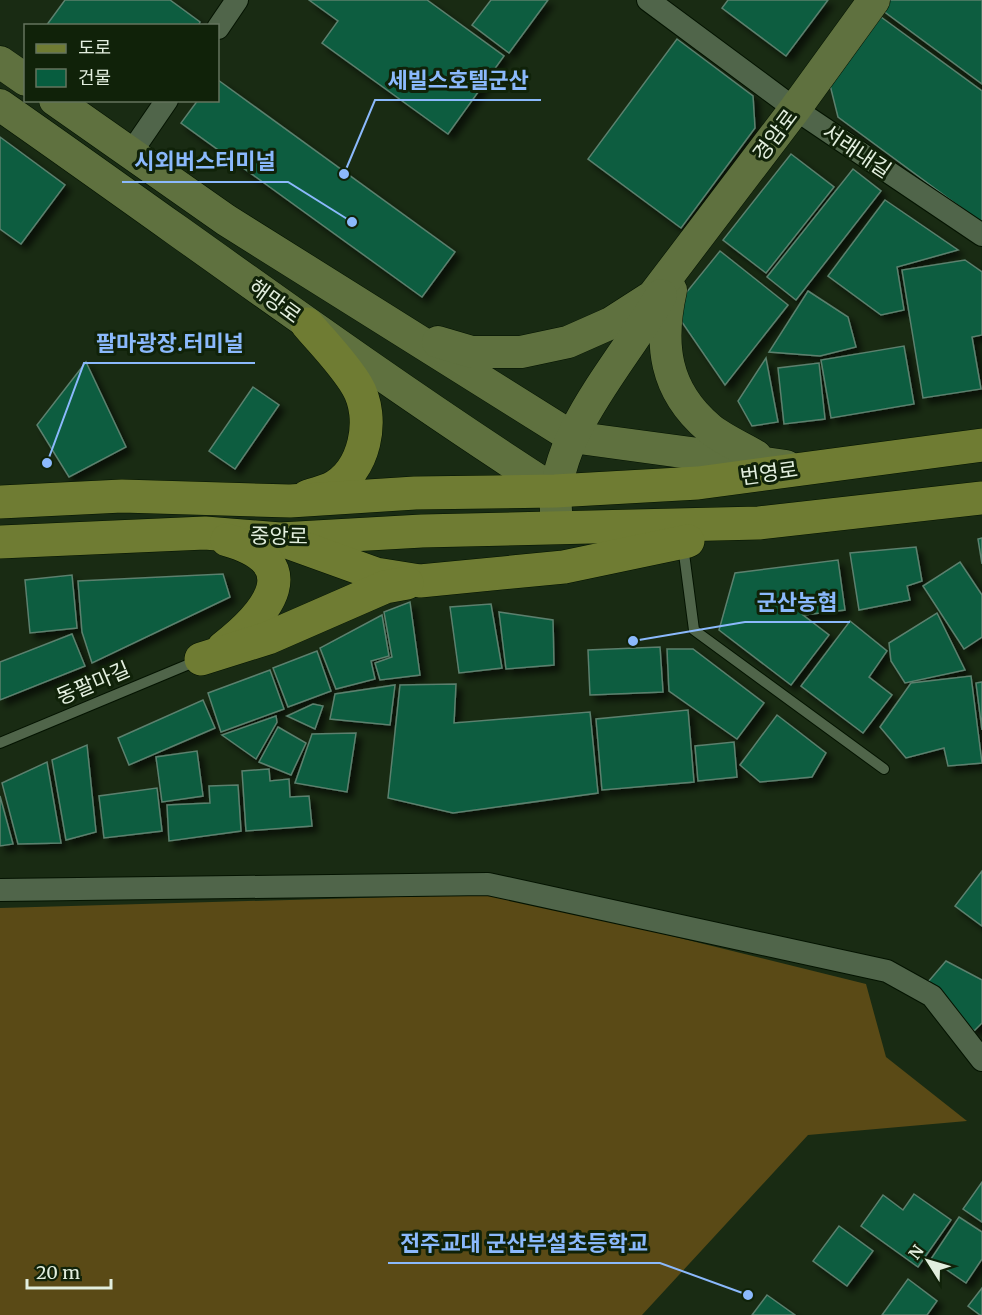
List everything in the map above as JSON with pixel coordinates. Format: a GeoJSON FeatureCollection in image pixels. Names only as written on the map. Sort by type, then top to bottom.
{"type":"FeatureCollection","features":[{"type":"Feature","properties":{"kind":"main road"},"geometry":{"type":"LineString","coordinates":[[290,501],[331,488],[348,473],[361,454],[365,435],[366,412],[358,387],[307,324]]}},
{"type":"Feature","properties":{"kind":"main road","name":"번영로"},"geometry":{"type":"LineString","coordinates":[[555,491],[698,483],[783,466],[982,445]]}},
{"type":"Feature","properties":{"kind":"main road","name":"중앙로"},"geometry":{"type":"LineString","coordinates":[[0,502],[122,496],[290,501],[415,493],[555,491]]}},
{"type":"Feature","properties":{"kind":"main road"},"geometry":{"type":"LineString","coordinates":[[557,529],[759,523],[982,498]]}},
{"type":"Feature","properties":{"kind":"main road"},"geometry":{"type":"LineString","coordinates":[[201,659],[268,638],[385,587],[420,581],[564,567],[682,543],[759,523]]}},
{"type":"Feature","properties":{"kind":"main road","name":"중앙로"},"geometry":{"type":"LineString","coordinates":[[0,542],[205,533],[280,539],[422,531],[557,529]]}},
{"type":"Feature","properties":{"kind":"main road"},"geometry":{"type":"LineString","coordinates":[[201,659],[224,648],[252,623],[272,595],[275,579],[270,566],[259,552],[205,533]]}},
{"type":"Feature","properties":{"kind":"main road"},"geometry":{"type":"LineString","coordinates":[[280,539],[376,574],[420,581]]}},
{"type":"Feature","properties":{"kind":"street"},"geometry":{"type":"LineString","coordinates":[[219,27],[237,0]]}},
{"type":"Feature","properties":{"kind":"street","name":"서래내길"},"geometry":{"type":"LineString","coordinates":[[648,0],[795,109],[982,235]]}},
{"type":"Feature","properties":{"kind":"street","name":"경암로"},"geometry":{"type":"LineString","coordinates":[[675,268],[795,109],[873,0]]}},
{"type":"Feature","properties":{"kind":"street"},"geometry":{"type":"LineString","coordinates":[[0,62],[24,79]]}},
{"type":"Feature","properties":{"kind":"street","name":"해망로"},"geometry":{"type":"LineString","coordinates":[[57,102],[226,220],[572,437]]}},
{"type":"Feature","properties":{"kind":"street"},"geometry":{"type":"LineString","coordinates":[[130,154],[166,102]]}},
{"type":"Feature","properties":{"kind":"street","name":"해망로"},"geometry":{"type":"LineString","coordinates":[[0,105],[166,221],[307,324],[458,429],[555,491]]}},
{"type":"Feature","properties":{"kind":"street"},"geometry":{"type":"LineString","coordinates":[[399,330],[471,352],[530,350],[568,342],[611,323],[653,296],[675,268]]}},
{"type":"Feature","properties":{"kind":"street"},"geometry":{"type":"LineString","coordinates":[[557,529],[555,491],[572,437],[624,351],[646,323],[675,268]]}},
{"type":"Feature","properties":{"kind":"street"},"geometry":{"type":"LineString","coordinates":[[675,268],[664,320],[669,375],[689,408],[710,429],[783,466]]}},
{"type":"Feature","properties":{"kind":"street"},"geometry":{"type":"LineString","coordinates":[[572,437],[783,466]]}},
{"type":"Feature","properties":{"kind":"street"},"geometry":{"type":"LineString","coordinates":[[0,890],[488,884],[887,971],[932,996],[982,1059]]}},
{"type":"Feature","properties":{"kind":"lane"},"geometry":{"type":"LineString","coordinates":[[682,543],[693,630],[884,769]]}},
{"type":"Feature","properties":{"kind":"lane","name":"동팔마길"},"geometry":{"type":"LineString","coordinates":[[0,743],[201,659]]}},
{"type":"Feature","properties":{"kind":"shaded area"},"geometry":{"type":"Polygon","coordinates":[[[501,894],[866,984],[886,1057],[967,1121],[808,1135],[642,1315],[0,1315],[0,908],[501,894]]]}},
{"type":"Feature","properties":{"kind":"building"},"geometry":{"type":"Polygon","coordinates":[[[65,0],[170,0],[200,22],[199,24],[47,24],[65,0]]]}},
{"type":"Feature","properties":{"kind":"building"},"geometry":{"type":"Polygon","coordinates":[[[309,0],[427,0],[504,56],[448,134],[322,43],[338,21],[309,0]]]}},
{"type":"Feature","properties":{"kind":"building"},"geometry":{"type":"Polygon","coordinates":[[[491,0],[548,0],[509,53],[472,25],[491,0]]]}},
{"type":"Feature","properties":{"kind":"building"},"geometry":{"type":"Polygon","coordinates":[[[728,0],[828,0],[786,56],[722,8],[728,0]]]}},
{"type":"Feature","properties":{"kind":"building"},"geometry":{"type":"Polygon","coordinates":[[[889,0],[982,0],[982,84],[882,10],[889,0]]]}},
{"type":"Feature","properties":{"kind":"building"},"geometry":{"type":"Polygon","coordinates":[[[881,17],[982,91],[982,223],[838,117],[830,85],[881,17]]]}},
{"type":"Feature","properties":{"kind":"building"},"geometry":{"type":"Polygon","coordinates":[[[677,39],[753,96],[755,128],[681,228],[588,159],[677,39]]]}},
{"type":"Feature","properties":{"kind":"building"},"geometry":{"type":"Polygon","coordinates":[[[219,81],[455,252],[422,297],[181,123],[197,102],[219,102],[219,81]]]}},
{"type":"Feature","properties":{"kind":"building"},"geometry":{"type":"Polygon","coordinates":[[[0,137],[65,185],[21,244],[0,229],[0,137]]]}},
{"type":"Feature","properties":{"kind":"building"},"geometry":{"type":"Polygon","coordinates":[[[791,154],[834,187],[766,273],[723,240],[791,154]]]}},
{"type":"Feature","properties":{"kind":"building"},"geometry":{"type":"Polygon","coordinates":[[[853,169],[881,191],[796,300],[767,277],[853,169]]]}},
{"type":"Feature","properties":{"kind":"building"},"geometry":{"type":"Polygon","coordinates":[[[885,200],[958,250],[897,267],[904,310],[881,315],[828,276],[885,200]]]}},
{"type":"Feature","properties":{"kind":"building"},"geometry":{"type":"Polygon","coordinates":[[[720,251],[788,305],[725,385],[673,309],[720,251]]]}},
{"type":"Feature","properties":{"kind":"building"},"geometry":{"type":"Polygon","coordinates":[[[965,260],[982,272],[982,335],[972,337],[981,389],[923,398],[902,270],[965,260]]]}},
{"type":"Feature","properties":{"kind":"building"},"geometry":{"type":"Polygon","coordinates":[[[808,291],[848,317],[856,347],[820,356],[769,352],[808,291]]]}},
{"type":"Feature","properties":{"kind":"building"},"geometry":{"type":"Polygon","coordinates":[[[904,346],[914,404],[831,418],[821,360],[904,346]]]}},
{"type":"Feature","properties":{"kind":"building"},"geometry":{"type":"Polygon","coordinates":[[[766,358],[778,422],[752,426],[738,401],[766,358]]]}},
{"type":"Feature","properties":{"kind":"building"},"geometry":{"type":"Polygon","coordinates":[[[86,362],[126,447],[69,477],[37,425],[86,362]]]}},
{"type":"Feature","properties":{"kind":"building"},"geometry":{"type":"Polygon","coordinates":[[[819,363],[825,419],[784,424],[778,368],[819,363]]]}},
{"type":"Feature","properties":{"kind":"building"},"geometry":{"type":"Polygon","coordinates":[[[253,387],[279,405],[235,469],[209,451],[253,387]]]}},
{"type":"Feature","properties":{"kind":"building"},"geometry":{"type":"Polygon","coordinates":[[[982,538],[982,564],[978,539],[982,538]]]}},
{"type":"Feature","properties":{"kind":"building"},"geometry":{"type":"Polygon","coordinates":[[[916,547],[922,581],[907,586],[910,600],[859,610],[850,553],[916,547]]]}},
{"type":"Feature","properties":{"kind":"building"},"geometry":{"type":"Polygon","coordinates":[[[838,560],[845,610],[803,615],[829,635],[791,685],[719,630],[735,573],[838,560]]]}},
{"type":"Feature","properties":{"kind":"building"},"geometry":{"type":"Polygon","coordinates":[[[960,562],[982,595],[982,637],[964,649],[923,586],[960,562]]]}},
{"type":"Feature","properties":{"kind":"building"},"geometry":{"type":"Polygon","coordinates":[[[223,574],[230,597],[92,663],[82,632],[78,581],[223,574]]]}},
{"type":"Feature","properties":{"kind":"building"},"geometry":{"type":"Polygon","coordinates":[[[72,575],[77,628],[30,633],[25,580],[72,575]]]}},
{"type":"Feature","properties":{"kind":"building"},"geometry":{"type":"Polygon","coordinates":[[[410,602],[420,675],[380,680],[375,663],[392,657],[384,612],[410,602]]]}},
{"type":"Feature","properties":{"kind":"building"},"geometry":{"type":"Polygon","coordinates":[[[491,604],[502,668],[459,673],[450,607],[491,604]]]}},
{"type":"Feature","properties":{"kind":"building"},"geometry":{"type":"Polygon","coordinates":[[[499,612],[553,620],[554,665],[506,669],[499,612]]]}},
{"type":"Feature","properties":{"kind":"building"},"geometry":{"type":"Polygon","coordinates":[[[937,613],[965,670],[905,683],[891,661],[889,643],[937,613]]]}},
{"type":"Feature","properties":{"kind":"building"},"geometry":{"type":"Polygon","coordinates":[[[382,615],[389,656],[371,661],[375,679],[336,689],[320,648],[382,615]]]}},
{"type":"Feature","properties":{"kind":"building"},"geometry":{"type":"Polygon","coordinates":[[[850,621],[887,651],[869,677],[892,695],[863,733],[801,686],[850,621]]]}},
{"type":"Feature","properties":{"kind":"building"},"geometry":{"type":"Polygon","coordinates":[[[72,634],[85,666],[0,700],[0,662],[72,634]]]}},
{"type":"Feature","properties":{"kind":"building"},"geometry":{"type":"Polygon","coordinates":[[[660,647],[663,692],[590,695],[588,650],[660,647]]]}},
{"type":"Feature","properties":{"kind":"building"},"geometry":{"type":"Polygon","coordinates":[[[667,649],[693,649],[764,703],[737,739],[669,691],[667,649]]]}},
{"type":"Feature","properties":{"kind":"building"},"geometry":{"type":"Polygon","coordinates":[[[317,651],[331,691],[288,707],[273,668],[317,651]]]}},
{"type":"Feature","properties":{"kind":"building"},"geometry":{"type":"Polygon","coordinates":[[[270,670],[284,709],[221,732],[208,693],[270,670]]]}},
{"type":"Feature","properties":{"kind":"building"},"geometry":{"type":"Polygon","coordinates":[[[971,676],[982,763],[948,766],[944,748],[906,758],[880,727],[911,683],[971,676]]]}},
{"type":"Feature","properties":{"kind":"building"},"geometry":{"type":"Polygon","coordinates":[[[982,682],[982,730],[976,683],[982,682]]]}},
{"type":"Feature","properties":{"kind":"building"},"geometry":{"type":"Polygon","coordinates":[[[456,684],[454,723],[590,712],[598,793],[453,813],[388,798],[400,685],[456,684]]]}},
{"type":"Feature","properties":{"kind":"building"},"geometry":{"type":"Polygon","coordinates":[[[395,685],[390,725],[330,719],[335,694],[395,685]]]}},
{"type":"Feature","properties":{"kind":"building"},"geometry":{"type":"Polygon","coordinates":[[[203,700],[215,728],[129,765],[118,738],[203,700]]]}},
{"type":"Feature","properties":{"kind":"building"},"geometry":{"type":"Polygon","coordinates":[[[313,704],[323,706],[315,729],[287,716],[313,704]]]}},
{"type":"Feature","properties":{"kind":"building"},"geometry":{"type":"Polygon","coordinates":[[[688,710],[694,782],[602,790],[596,719],[688,710]]]}},
{"type":"Feature","properties":{"kind":"building"},"geometry":{"type":"Polygon","coordinates":[[[777,715],[826,753],[812,777],[760,782],[740,765],[777,715]]]}},
{"type":"Feature","properties":{"kind":"building"},"geometry":{"type":"Polygon","coordinates":[[[276,716],[277,722],[256,759],[222,735],[276,716]]]}},
{"type":"Feature","properties":{"kind":"building"},"geometry":{"type":"Polygon","coordinates":[[[278,727],[306,743],[291,775],[259,762],[278,727]]]}},
{"type":"Feature","properties":{"kind":"building"},"geometry":{"type":"Polygon","coordinates":[[[356,733],[347,792],[295,783],[312,734],[356,733]]]}},
{"type":"Feature","properties":{"kind":"building"},"geometry":{"type":"Polygon","coordinates":[[[734,742],[737,777],[698,781],[695,746],[734,742]]]}},
{"type":"Feature","properties":{"kind":"building"},"geometry":{"type":"Polygon","coordinates":[[[87,745],[96,832],[66,840],[52,760],[87,745]]]}},
{"type":"Feature","properties":{"kind":"building"},"geometry":{"type":"Polygon","coordinates":[[[197,751],[203,796],[162,802],[156,757],[197,751]]]}},
{"type":"Feature","properties":{"kind":"building"},"geometry":{"type":"Polygon","coordinates":[[[47,762],[61,843],[18,844],[2,783],[47,762]]]}},
{"type":"Feature","properties":{"kind":"building"},"geometry":{"type":"Polygon","coordinates":[[[269,769],[270,781],[289,779],[290,797],[309,796],[312,826],[246,831],[242,771],[269,769]]]}},
{"type":"Feature","properties":{"kind":"building"},"geometry":{"type":"Polygon","coordinates":[[[238,785],[241,831],[169,841],[167,805],[210,803],[209,786],[238,785]]]}},
{"type":"Feature","properties":{"kind":"building"},"geometry":{"type":"Polygon","coordinates":[[[157,788],[162,831],[104,838],[99,796],[157,788]]]}},
{"type":"Feature","properties":{"kind":"building"},"geometry":{"type":"Polygon","coordinates":[[[0,796],[13,844],[0,846],[0,796]]]}},
{"type":"Feature","properties":{"kind":"building"},"geometry":{"type":"Polygon","coordinates":[[[982,871],[982,926],[955,906],[982,871]]]}},
{"type":"Feature","properties":{"kind":"building"},"geometry":{"type":"Polygon","coordinates":[[[946,961],[982,980],[982,1023],[974,1031],[928,982],[946,961]]]}},
{"type":"Feature","properties":{"kind":"building"},"geometry":{"type":"Polygon","coordinates":[[[982,1182],[982,1222],[963,1209],[982,1182]]]}},
{"type":"Feature","properties":{"kind":"building"},"geometry":{"type":"Polygon","coordinates":[[[914,1194],[951,1220],[918,1267],[861,1226],[883,1195],[903,1210],[914,1194]]]}},
{"type":"Feature","properties":{"kind":"building"},"geometry":{"type":"Polygon","coordinates":[[[959,1217],[982,1232],[982,1259],[966,1283],[931,1259],[959,1217]]]}},
{"type":"Feature","properties":{"kind":"building"},"geometry":{"type":"Polygon","coordinates":[[[839,1226],[873,1251],[847,1286],[813,1261],[839,1226]]]}},
{"type":"Feature","properties":{"kind":"building"},"geometry":{"type":"Polygon","coordinates":[[[908,1279],[937,1301],[927,1315],[882,1315],[908,1279]]]}},
{"type":"Feature","properties":{"kind":"building"},"geometry":{"type":"Polygon","coordinates":[[[982,1288],[982,1315],[980,1315],[968,1306],[982,1288]]]}},
{"type":"Feature","properties":{"kind":"building"},"geometry":{"type":"Polygon","coordinates":[[[767,1295],[795,1315],[752,1315],[767,1295]]]}},
{"type":"Feature","properties":{"kind":"place","name":"세빌스호텔군산"},"geometry":{"type":"Point","coordinates":[344,174]}},
{"type":"Feature","properties":{"kind":"place","name":"시외버스터미널"},"geometry":{"type":"Point","coordinates":[352,222]}},
{"type":"Feature","properties":{"kind":"place","name":"팔마광장.터미널"},"geometry":{"type":"Point","coordinates":[47,463]}},
{"type":"Feature","properties":{"kind":"place","name":"군산농협"},"geometry":{"type":"Point","coordinates":[633,641]}},
{"type":"Feature","properties":{"kind":"place","name":"전주교대 군산부설초등학교"},"geometry":{"type":"Point","coordinates":[748,1295]}}]}
